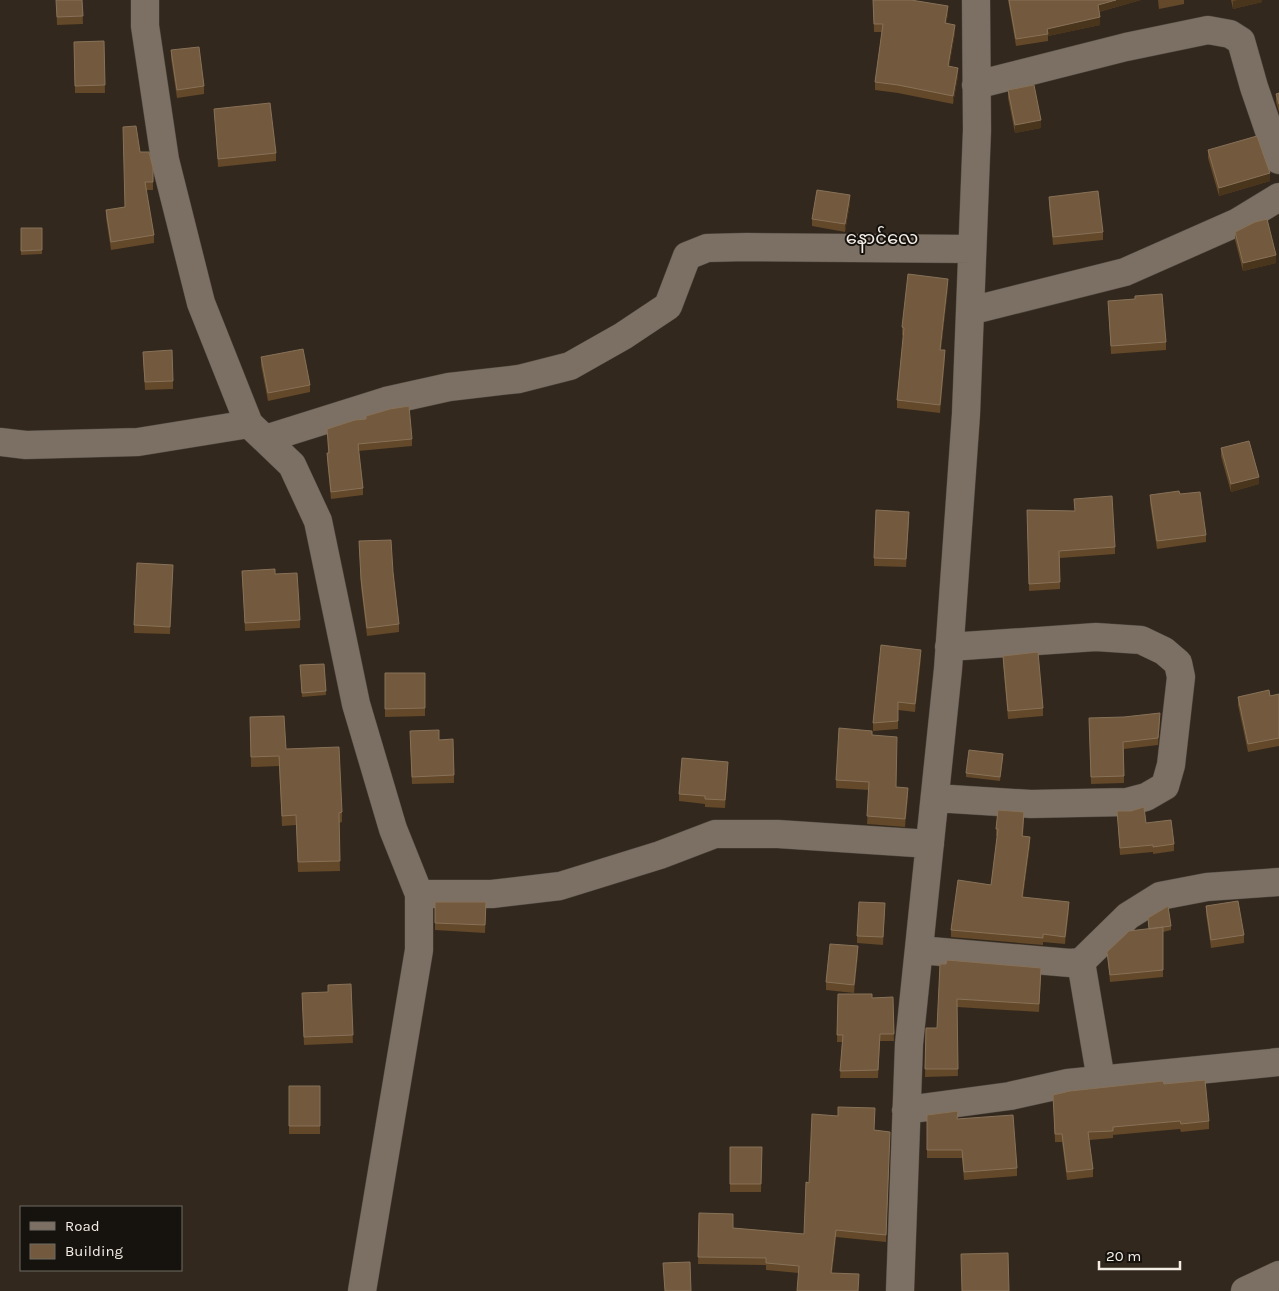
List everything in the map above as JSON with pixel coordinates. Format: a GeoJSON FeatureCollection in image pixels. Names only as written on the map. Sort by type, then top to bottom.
{"type":"FeatureCollection","features":[{"type":"Feature","properties":{"kind":"street"},"geometry":{"type":"LineString","coordinates":[[145,0],[145,26],[165,160],[201,303],[257,432],[292,465],[318,521],[356,704],[393,829],[419,894],[419,950],[362,1291]]}},
{"type":"Feature","properties":{"kind":"street"},"geometry":{"type":"LineString","coordinates":[[900,1291],[909,1044],[949,647],[966,414],[976,130],[976,0]]}},
{"type":"Feature","properties":{"kind":"street"},"geometry":{"type":"LineString","coordinates":[[976,85],[1126,47],[1208,30],[1230,34],[1240,41],[1279,160]]}},
{"type":"Feature","properties":{"kind":"street"},"geometry":{"type":"LineString","coordinates":[[970,311],[1125,272],[1238,222],[1279,197]]}},
{"type":"Feature","properties":{"kind":"street"},"geometry":{"type":"LineString","coordinates":[[0,442],[26,445],[138,442],[257,432],[449,387],[519,379],[570,366],[623,336],[668,306],[686,256],[707,248],[972,249]]}},
{"type":"Feature","properties":{"kind":"street"},"geometry":{"type":"LineString","coordinates":[[935,798],[1031,804],[1127,802],[1146,796],[1165,786],[1171,765],[1181,677],[1178,663],[1164,650],[1141,640],[1096,637],[949,647]]}},
{"type":"Feature","properties":{"kind":"street"},"geometry":{"type":"LineString","coordinates":[[419,894],[492,894],[560,886],[660,856],[716,834],[778,834],[930,844]]}},
{"type":"Feature","properties":{"kind":"street"},"geometry":{"type":"LineString","coordinates":[[919,950],[1070,964],[1081,962],[1128,916],[1160,896],[1207,887],[1279,882]]}},
{"type":"Feature","properties":{"kind":"street"},"geometry":{"type":"LineString","coordinates":[[1081,962],[1101,1080]]}},
{"type":"Feature","properties":{"kind":"street"},"geometry":{"type":"LineString","coordinates":[[906,1110],[1010,1096],[1068,1083],[1279,1062]]}},
{"type":"Feature","properties":{"kind":"street"},"geometry":{"type":"LineString","coordinates":[[1245,1291],[1279,1276]]}},
{"type":"Feature","properties":{"kind":"building"},"geometry":{"type":"Polygon","coordinates":[[[56,0],[82,0],[83,16],[57,17],[56,0]]]}},
{"type":"Feature","properties":{"kind":"building"},"geometry":{"type":"Polygon","coordinates":[[[873,0],[911,0],[948,6],[945,23],[955,25],[948,66],[958,68],[953,96],[875,82],[883,24],[874,24],[873,0]]]}},
{"type":"Feature","properties":{"kind":"building"},"geometry":{"type":"Polygon","coordinates":[[[1009,0],[1116,0],[1098,5],[1100,17],[1047,29],[1048,34],[1016,39],[1009,0]]]}},
{"type":"Feature","properties":{"kind":"building"},"geometry":{"type":"Polygon","coordinates":[[[104,41],[105,85],[75,86],[74,42],[104,41]]]}},
{"type":"Feature","properties":{"kind":"building"},"geometry":{"type":"Polygon","coordinates":[[[199,47],[204,86],[177,90],[171,50],[199,47]]]}},
{"type":"Feature","properties":{"kind":"building"},"geometry":{"type":"Polygon","coordinates":[[[1034,85],[1041,120],[1015,125],[1008,90],[1034,85]]]}},
{"type":"Feature","properties":{"kind":"building"},"geometry":{"type":"Polygon","coordinates":[[[1279,93],[1279,104],[1276,94],[1279,93]]]}},
{"type":"Feature","properties":{"kind":"building"},"geometry":{"type":"Polygon","coordinates":[[[270,103],[276,153],[218,159],[214,109],[270,103]]]}},
{"type":"Feature","properties":{"kind":"building"},"geometry":{"type":"Polygon","coordinates":[[[136,126],[140,152],[149,152],[153,168],[153,182],[145,182],[154,235],[111,242],[106,210],[125,207],[123,127],[136,126]]]}},
{"type":"Feature","properties":{"kind":"building"},"geometry":{"type":"Polygon","coordinates":[[[1257,136],[1270,173],[1219,188],[1208,150],[1257,136]]]}},
{"type":"Feature","properties":{"kind":"building"},"geometry":{"type":"Polygon","coordinates":[[[817,190],[850,195],[845,224],[812,219],[817,190]]]}},
{"type":"Feature","properties":{"kind":"building"},"geometry":{"type":"Polygon","coordinates":[[[1098,191],[1103,232],[1053,237],[1049,197],[1098,191]]]}},
{"type":"Feature","properties":{"kind":"building"},"geometry":{"type":"Polygon","coordinates":[[[1267,219],[1276,255],[1243,263],[1235,232],[1255,222],[1267,219]]]}},
{"type":"Feature","properties":{"kind":"building"},"geometry":{"type":"Polygon","coordinates":[[[21,228],[42,228],[42,250],[21,251],[21,228]]]}},
{"type":"Feature","properties":{"kind":"building"},"geometry":{"type":"Polygon","coordinates":[[[908,274],[948,279],[940,350],[945,350],[940,405],[897,400],[908,274]]]}},
{"type":"Feature","properties":{"kind":"building"},"geometry":{"type":"Polygon","coordinates":[[[1162,294],[1166,342],[1111,346],[1108,301],[1162,294]]]}},
{"type":"Feature","properties":{"kind":"building"},"geometry":{"type":"Polygon","coordinates":[[[303,349],[310,385],[268,393],[261,357],[303,349]]]}},
{"type":"Feature","properties":{"kind":"building"},"geometry":{"type":"Polygon","coordinates":[[[172,350],[173,381],[145,382],[143,352],[172,350]]]}},
{"type":"Feature","properties":{"kind":"building"},"geometry":{"type":"Polygon","coordinates":[[[409,406],[412,439],[358,444],[363,488],[331,492],[327,453],[329,453],[327,429],[355,420],[366,419],[366,416],[390,409],[409,406]]]}},
{"type":"Feature","properties":{"kind":"building"},"geometry":{"type":"Polygon","coordinates":[[[1249,441],[1259,477],[1231,484],[1221,448],[1249,441]]]}},
{"type":"Feature","properties":{"kind":"building"},"geometry":{"type":"Polygon","coordinates":[[[1179,491],[1180,494],[1200,492],[1206,535],[1157,541],[1150,495],[1179,491]]]}},
{"type":"Feature","properties":{"kind":"building"},"geometry":{"type":"Polygon","coordinates":[[[1112,496],[1115,547],[1059,551],[1060,582],[1029,584],[1027,510],[1075,511],[1074,499],[1112,496]]]}},
{"type":"Feature","properties":{"kind":"building"},"geometry":{"type":"Polygon","coordinates":[[[876,510],[909,512],[906,559],[874,558],[876,510]]]}},
{"type":"Feature","properties":{"kind":"building"},"geometry":{"type":"Polygon","coordinates":[[[391,540],[399,624],[367,628],[359,541],[391,540]]]}},
{"type":"Feature","properties":{"kind":"building"},"geometry":{"type":"Polygon","coordinates":[[[137,563],[173,565],[170,627],[134,625],[137,563]]]}},
{"type":"Feature","properties":{"kind":"building"},"geometry":{"type":"Polygon","coordinates":[[[275,569],[275,574],[297,573],[300,620],[245,623],[242,571],[275,569]]]}},
{"type":"Feature","properties":{"kind":"building"},"geometry":{"type":"Polygon","coordinates":[[[881,645],[921,650],[915,704],[898,702],[898,721],[873,723],[881,645]]]}},
{"type":"Feature","properties":{"kind":"building"},"geometry":{"type":"Polygon","coordinates":[[[1038,652],[1043,708],[1008,711],[1003,656],[1038,652]]]}},
{"type":"Feature","properties":{"kind":"building"},"geometry":{"type":"Polygon","coordinates":[[[324,664],[326,691],[302,693],[300,665],[324,664]]]}},
{"type":"Feature","properties":{"kind":"building"},"geometry":{"type":"Polygon","coordinates":[[[385,673],[425,673],[425,708],[385,709],[385,673]]]}},
{"type":"Feature","properties":{"kind":"building"},"geometry":{"type":"Polygon","coordinates":[[[1269,690],[1270,696],[1279,694],[1279,738],[1248,744],[1238,697],[1269,690]]]}},
{"type":"Feature","properties":{"kind":"building"},"geometry":{"type":"Polygon","coordinates":[[[1160,713],[1158,738],[1123,742],[1124,776],[1091,777],[1089,718],[1160,713]]]}},
{"type":"Feature","properties":{"kind":"building"},"geometry":{"type":"Polygon","coordinates":[[[284,716],[286,749],[339,747],[342,812],[339,813],[340,861],[298,862],[296,815],[282,816],[279,756],[251,757],[250,717],[284,716]]]}},
{"type":"Feature","properties":{"kind":"building"},"geometry":{"type":"Polygon","coordinates":[[[839,728],[872,731],[872,735],[897,737],[896,787],[908,788],[905,819],[867,816],[869,782],[836,780],[839,728]]]}},
{"type":"Feature","properties":{"kind":"building"},"geometry":{"type":"Polygon","coordinates":[[[439,730],[439,740],[453,739],[454,775],[412,777],[410,731],[439,730]]]}},
{"type":"Feature","properties":{"kind":"building"},"geometry":{"type":"Polygon","coordinates":[[[969,750],[1003,754],[1000,777],[966,773],[969,750]]]}},
{"type":"Feature","properties":{"kind":"building"},"geometry":{"type":"Polygon","coordinates":[[[682,758],[728,762],[725,800],[705,799],[705,796],[679,794],[682,758]]]}},
{"type":"Feature","properties":{"kind":"building"},"geometry":{"type":"Polygon","coordinates":[[[1144,807],[1146,823],[1171,820],[1174,844],[1120,848],[1117,811],[1131,811],[1144,807]]]}},
{"type":"Feature","properties":{"kind":"building"},"geometry":{"type":"Polygon","coordinates":[[[998,810],[1024,812],[1022,836],[1030,837],[1022,897],[1069,902],[1065,937],[1043,934],[1043,938],[951,930],[958,880],[991,885],[998,829],[996,829],[998,810]]]}},
{"type":"Feature","properties":{"kind":"building"},"geometry":{"type":"Polygon","coordinates":[[[1238,901],[1244,935],[1211,940],[1206,906],[1238,901]]]}},
{"type":"Feature","properties":{"kind":"building"},"geometry":{"type":"Polygon","coordinates":[[[435,902],[486,902],[485,925],[435,923],[435,902]]]}},
{"type":"Feature","properties":{"kind":"building"},"geometry":{"type":"Polygon","coordinates":[[[859,902],[885,903],[883,937],[857,936],[859,902]]]}},
{"type":"Feature","properties":{"kind":"building"},"geometry":{"type":"Polygon","coordinates":[[[1168,906],[1171,926],[1149,929],[1148,918],[1168,906]]]}},
{"type":"Feature","properties":{"kind":"building"},"geometry":{"type":"Polygon","coordinates":[[[1163,927],[1163,970],[1110,975],[1107,952],[1129,931],[1163,927]]]}},
{"type":"Feature","properties":{"kind":"building"},"geometry":{"type":"Polygon","coordinates":[[[830,944],[858,946],[854,985],[826,982],[830,944]]]}},
{"type":"Feature","properties":{"kind":"building"},"geometry":{"type":"Polygon","coordinates":[[[947,960],[1041,968],[1039,1004],[957,999],[958,1069],[925,1069],[926,1028],[937,1028],[940,964],[946,964],[947,960]]]}},
{"type":"Feature","properties":{"kind":"building"},"geometry":{"type":"Polygon","coordinates":[[[351,984],[353,1035],[304,1037],[302,993],[328,992],[328,985],[351,984]]]}},
{"type":"Feature","properties":{"kind":"building"},"geometry":{"type":"Polygon","coordinates":[[[838,994],[872,994],[872,998],[893,997],[894,1034],[880,1034],[878,1070],[840,1071],[843,1035],[837,1035],[838,994]]]}},
{"type":"Feature","properties":{"kind":"building"},"geometry":{"type":"Polygon","coordinates":[[[1205,1080],[1209,1121],[1181,1124],[1180,1121],[1113,1127],[1113,1131],[1088,1132],[1093,1169],[1067,1172],[1062,1134],[1055,1134],[1053,1095],[1070,1091],[1163,1081],[1164,1084],[1205,1080]]]}},
{"type":"Feature","properties":{"kind":"building"},"geometry":{"type":"Polygon","coordinates":[[[289,1086],[320,1086],[320,1126],[289,1126],[289,1086]]]}},
{"type":"Feature","properties":{"kind":"building"},"geometry":{"type":"Polygon","coordinates":[[[838,1107],[875,1108],[874,1130],[890,1132],[886,1235],[836,1230],[831,1273],[859,1274],[858,1291],[797,1291],[799,1266],[766,1263],[766,1258],[698,1257],[699,1213],[733,1214],[733,1228],[804,1234],[806,1182],[809,1183],[812,1114],[838,1116],[838,1107]]]}},
{"type":"Feature","properties":{"kind":"building"},"geometry":{"type":"Polygon","coordinates":[[[958,1111],[957,1119],[1013,1115],[1017,1168],[964,1172],[962,1150],[927,1150],[927,1115],[958,1111]]]}},
{"type":"Feature","properties":{"kind":"building"},"geometry":{"type":"Polygon","coordinates":[[[730,1147],[762,1147],[761,1184],[730,1184],[730,1147]]]}},
{"type":"Feature","properties":{"kind":"building"},"geometry":{"type":"Polygon","coordinates":[[[1008,1253],[1009,1291],[962,1291],[961,1254],[1008,1253]]]}},
{"type":"Feature","properties":{"kind":"building"},"geometry":{"type":"Polygon","coordinates":[[[690,1262],[691,1291],[665,1291],[663,1263],[690,1262]]]}},
{"type":"Feature","properties":{"kind":"district","name":"နောင်လေ"},"geometry":{"type":"Point","coordinates":[882,238]}}]}
